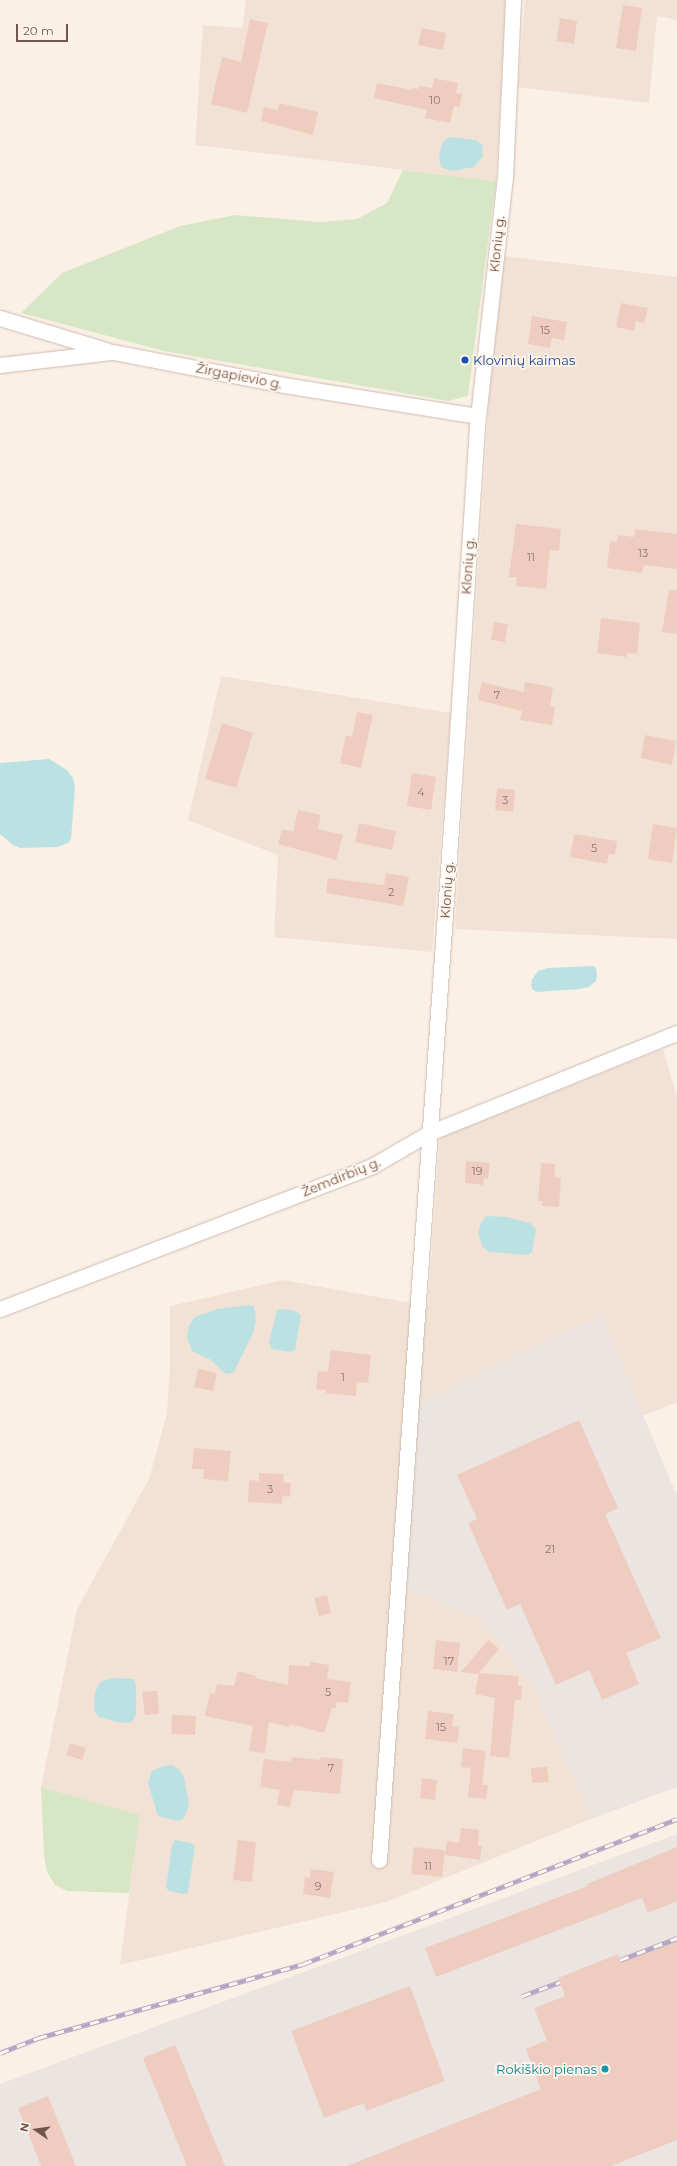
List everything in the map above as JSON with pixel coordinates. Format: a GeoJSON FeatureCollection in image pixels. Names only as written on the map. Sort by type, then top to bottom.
{"type":"FeatureCollection","features":[{"type":"Feature","properties":{"kind":"street","name":"Klonių g."},"geometry":{"type":"LineString","coordinates":[[379,1860],[478,416],[505,177],[513,0]]}},
{"type":"Feature","properties":{"kind":"street"},"geometry":{"type":"LineString","coordinates":[[0,318],[113,352]]}},
{"type":"Feature","properties":{"kind":"street","name":"Žirgapievio g."},"geometry":{"type":"LineString","coordinates":[[0,365],[113,352],[284,385],[478,416]]}},
{"type":"Feature","properties":{"kind":"street","name":"Žemdirbių g."},"geometry":{"type":"LineString","coordinates":[[0,1309],[372,1166],[429,1133],[677,1033]]}},
{"type":"Feature","properties":{"kind":"shaded area"},"geometry":{"type":"Polygon","coordinates":[[[246,0],[506,0],[496,181],[195,145],[203,25],[242,28],[246,0]]]}},
{"type":"Feature","properties":{"kind":"shaded area"},"geometry":{"type":"Polygon","coordinates":[[[525,0],[677,0],[677,20],[657,16],[649,103],[518,87],[525,0]]]}},
{"type":"Feature","properties":{"kind":"shaded area"},"geometry":{"type":"Polygon","coordinates":[[[504,256],[677,277],[677,939],[455,929],[490,388],[504,256]]]}},
{"type":"Feature","properties":{"kind":"shaded area"},"geometry":{"type":"Polygon","coordinates":[[[221,676],[451,713],[432,952],[274,937],[278,855],[188,820],[221,676]]]}},
{"type":"Feature","properties":{"kind":"shaded area"},"geometry":{"type":"Polygon","coordinates":[[[663,1049],[677,1098],[677,1402],[643,1416],[600,1316],[421,1402],[406,1589],[480,1618],[534,1688],[591,1819],[386,1902],[120,1965],[139,1815],[41,1787],[77,1609],[149,1479],[167,1413],[170,1369],[170,1306],[283,1280],[428,1306],[440,1137],[663,1049]]]}},
{"type":"Feature","properties":{"kind":"shaded area"},"geometry":{"type":"Polygon","coordinates":[[[601,1315],[677,1496],[677,1787],[591,1819],[534,1688],[480,1618],[406,1589],[421,1402],[601,1315]]]}},
{"type":"Feature","properties":{"kind":"shaded area"},"geometry":{"type":"Polygon","coordinates":[[[677,1834],[677,2166],[0,2166],[0,2084],[677,1834]]]}},
{"type":"Feature","properties":{"kind":"green space"},"geometry":{"type":"Polygon","coordinates":[[[403,170],[496,181],[468,396],[448,401],[164,351],[21,313],[62,273],[180,226],[235,215],[320,222],[357,219],[387,203],[403,170]]]}},
{"type":"Feature","properties":{"kind":"green space"},"geometry":{"type":"Polygon","coordinates":[[[41,1787],[140,1815],[129,1893],[67,1891],[55,1885],[47,1872],[44,1856],[41,1787]]]}},
{"type":"Feature","properties":{"kind":"water"},"geometry":{"type":"Polygon","coordinates":[[[451,137],[476,140],[482,144],[483,156],[474,167],[452,171],[441,167],[439,155],[442,144],[446,139],[451,137]]]}},
{"type":"Feature","properties":{"kind":"water"},"geometry":{"type":"Polygon","coordinates":[[[49,759],[67,770],[73,778],[75,788],[71,839],[68,843],[57,847],[20,848],[13,845],[0,834],[0,763],[49,759]]]}},
{"type":"Feature","properties":{"kind":"water"},"geometry":{"type":"Polygon","coordinates":[[[594,966],[596,968],[596,981],[589,987],[537,992],[533,990],[531,986],[532,979],[538,971],[548,968],[594,966]]]}},
{"type":"Feature","properties":{"kind":"water"},"geometry":{"type":"Polygon","coordinates":[[[486,1216],[507,1217],[530,1223],[536,1229],[532,1252],[528,1255],[489,1252],[483,1247],[478,1234],[480,1225],[486,1216]]]}},
{"type":"Feature","properties":{"kind":"water"},"geometry":{"type":"Polygon","coordinates":[[[249,1305],[253,1306],[256,1321],[253,1333],[234,1372],[228,1374],[223,1372],[211,1360],[192,1351],[187,1338],[189,1325],[195,1317],[217,1309],[249,1305]]]}},
{"type":"Feature","properties":{"kind":"water"},"geometry":{"type":"Polygon","coordinates":[[[284,1309],[295,1311],[301,1315],[295,1350],[291,1352],[272,1349],[269,1343],[277,1310],[284,1309]]]}},
{"type":"Feature","properties":{"kind":"water"},"geometry":{"type":"Polygon","coordinates":[[[112,1678],[134,1679],[136,1685],[136,1714],[132,1722],[121,1723],[99,1717],[94,1710],[95,1693],[99,1684],[112,1678]]]}},
{"type":"Feature","properties":{"kind":"water"},"geometry":{"type":"Polygon","coordinates":[[[172,1765],[178,1768],[184,1777],[189,1805],[184,1818],[179,1821],[160,1817],[157,1814],[148,1782],[152,1771],[163,1766],[172,1765]]]}},
{"type":"Feature","properties":{"kind":"water"},"geometry":{"type":"Polygon","coordinates":[[[175,1840],[191,1843],[195,1846],[188,1892],[184,1894],[169,1891],[166,1888],[172,1845],[175,1840]]]}},
{"type":"Feature","properties":{"kind":"building"},"geometry":{"type":"Polygon","coordinates":[[[623,5],[642,8],[636,51],[616,48],[623,5]]]}},
{"type":"Feature","properties":{"kind":"building"},"geometry":{"type":"Polygon","coordinates":[[[560,18],[577,21],[574,44],[557,41],[560,18]]]}},
{"type":"Feature","properties":{"kind":"building"},"geometry":{"type":"Polygon","coordinates":[[[250,19],[268,23],[247,113],[211,104],[222,57],[241,62],[250,19]]]}},
{"type":"Feature","properties":{"kind":"building"},"geometry":{"type":"Polygon","coordinates":[[[422,28],[446,33],[443,50],[418,45],[422,28]]]}},
{"type":"Feature","properties":{"kind":"building"},"geometry":{"type":"Polygon","coordinates":[[[434,78],[458,83],[456,93],[462,94],[459,108],[454,106],[450,123],[425,118],[427,110],[374,98],[377,83],[412,90],[413,88],[419,89],[419,86],[432,88],[434,78]]]}},
{"type":"Feature","properties":{"kind":"building"},"geometry":{"type":"Polygon","coordinates":[[[279,103],[318,112],[313,135],[261,121],[264,107],[278,110],[279,103]]]}},
{"type":"Feature","properties":{"kind":"building"},"geometry":{"type":"Polygon","coordinates":[[[621,303],[648,308],[644,323],[636,321],[634,331],[616,327],[621,303]]]}},
{"type":"Feature","properties":{"kind":"building"},"geometry":{"type":"Polygon","coordinates":[[[532,316],[567,322],[564,340],[552,338],[550,348],[528,344],[532,316]]]}},
{"type":"Feature","properties":{"kind":"building"},"geometry":{"type":"Polygon","coordinates":[[[516,524],[561,529],[559,551],[550,550],[546,589],[516,586],[517,577],[509,577],[516,524]]]}},
{"type":"Feature","properties":{"kind":"building"},"geometry":{"type":"Polygon","coordinates":[[[635,529],[677,534],[677,569],[644,565],[642,573],[607,568],[610,541],[617,542],[618,535],[634,537],[635,529]]]}},
{"type":"Feature","properties":{"kind":"building"},"geometry":{"type":"Polygon","coordinates":[[[669,590],[677,590],[677,634],[662,632],[669,590]]]}},
{"type":"Feature","properties":{"kind":"building"},"geometry":{"type":"Polygon","coordinates":[[[601,618],[640,623],[637,654],[627,653],[627,657],[597,653],[601,618]]]}},
{"type":"Feature","properties":{"kind":"building"},"geometry":{"type":"Polygon","coordinates":[[[494,622],[508,624],[505,642],[491,640],[494,622]]]}},
{"type":"Feature","properties":{"kind":"building"},"geometry":{"type":"Polygon","coordinates":[[[482,682],[524,692],[525,682],[553,687],[550,706],[555,707],[552,725],[520,720],[522,711],[478,700],[482,682]]]}},
{"type":"Feature","properties":{"kind":"building"},"geometry":{"type":"Polygon","coordinates":[[[357,712],[373,715],[361,768],[340,763],[346,735],[352,737],[357,712]]]}},
{"type":"Feature","properties":{"kind":"building"},"geometry":{"type":"Polygon","coordinates":[[[222,723],[253,733],[236,788],[205,779],[222,723]]]}},
{"type":"Feature","properties":{"kind":"building"},"geometry":{"type":"Polygon","coordinates":[[[645,735],[676,741],[672,765],[641,758],[645,735]]]}},
{"type":"Feature","properties":{"kind":"building"},"geometry":{"type":"Polygon","coordinates":[[[412,773],[436,777],[431,810],[407,806],[412,773]]]}},
{"type":"Feature","properties":{"kind":"building"},"geometry":{"type":"Polygon","coordinates":[[[497,788],[515,790],[513,812],[495,810],[497,788]]]}},
{"type":"Feature","properties":{"kind":"building"},"geometry":{"type":"Polygon","coordinates":[[[298,810],[321,815],[318,829],[343,835],[336,860],[278,844],[282,829],[293,832],[298,810]]]}},
{"type":"Feature","properties":{"kind":"building"},"geometry":{"type":"Polygon","coordinates":[[[359,823],[396,831],[392,850],[355,842],[359,823]]]}},
{"type":"Feature","properties":{"kind":"building"},"geometry":{"type":"Polygon","coordinates":[[[653,824],[677,828],[672,863],[648,859],[653,824]]]}},
{"type":"Feature","properties":{"kind":"building"},"geometry":{"type":"Polygon","coordinates":[[[574,834],[617,841],[615,855],[609,854],[607,864],[570,857],[574,834]]]}},
{"type":"Feature","properties":{"kind":"building"},"geometry":{"type":"Polygon","coordinates":[[[386,873],[409,877],[403,906],[326,893],[328,878],[384,885],[386,873]]]}},
{"type":"Feature","properties":{"kind":"building"},"geometry":{"type":"Polygon","coordinates":[[[466,1161],[490,1163],[488,1179],[484,1178],[483,1185],[465,1183],[466,1161]]]}},
{"type":"Feature","properties":{"kind":"building"},"geometry":{"type":"Polygon","coordinates":[[[541,1163],[555,1164],[554,1177],[561,1178],[559,1207],[542,1206],[543,1201],[538,1201],[541,1163]]]}},
{"type":"Feature","properties":{"kind":"building"},"geometry":{"type":"Polygon","coordinates":[[[331,1350],[371,1355],[368,1383],[357,1382],[356,1396],[326,1393],[326,1390],[316,1389],[318,1371],[328,1372],[331,1350]]]}},
{"type":"Feature","properties":{"kind":"building"},"geometry":{"type":"Polygon","coordinates":[[[198,1369],[217,1373],[213,1391],[194,1387],[198,1369]]]}},
{"type":"Feature","properties":{"kind":"building"},"geometry":{"type":"Polygon","coordinates":[[[579,1420],[618,1508],[605,1514],[661,1638],[626,1653],[639,1684],[602,1700],[589,1670],[556,1685],[520,1604],[507,1610],[468,1523],[477,1519],[457,1475],[579,1420]]]}},
{"type":"Feature","properties":{"kind":"building"},"geometry":{"type":"Polygon","coordinates":[[[194,1448],[231,1451],[228,1481],[203,1479],[204,1469],[192,1469],[194,1448]]]}},
{"type":"Feature","properties":{"kind":"building"},"geometry":{"type":"Polygon","coordinates":[[[259,1473],[284,1474],[283,1482],[291,1483],[290,1497],[282,1496],[282,1504],[248,1502],[249,1480],[259,1481],[259,1473]]]}},
{"type":"Feature","properties":{"kind":"building"},"geometry":{"type":"Polygon","coordinates":[[[327,1595],[331,1613],[319,1616],[314,1598],[327,1595]]]}},
{"type":"Feature","properties":{"kind":"building"},"geometry":{"type":"Polygon","coordinates":[[[436,1640],[460,1643],[457,1672],[433,1669],[436,1640]]]}},
{"type":"Feature","properties":{"kind":"building"},"geometry":{"type":"Polygon","coordinates":[[[488,1640],[499,1649],[478,1674],[461,1672],[488,1640]]]}},
{"type":"Feature","properties":{"kind":"building"},"geometry":{"type":"Polygon","coordinates":[[[311,1662],[329,1665],[327,1679],[351,1682],[348,1703],[337,1702],[336,1708],[332,1708],[324,1733],[290,1724],[289,1727],[269,1722],[265,1753],[249,1751],[253,1726],[205,1716],[210,1693],[215,1694],[217,1684],[234,1686],[238,1671],[256,1676],[255,1678],[288,1685],[289,1665],[310,1666],[311,1662]]]}},
{"type":"Feature","properties":{"kind":"building"},"geometry":{"type":"Polygon","coordinates":[[[479,1673],[519,1676],[518,1686],[522,1686],[521,1700],[515,1700],[509,1758],[490,1756],[495,1698],[475,1694],[479,1673]]]}},
{"type":"Feature","properties":{"kind":"building"},"geometry":{"type":"Polygon","coordinates":[[[157,1691],[159,1714],[145,1715],[142,1692],[157,1691]]]}},
{"type":"Feature","properties":{"kind":"building"},"geometry":{"type":"Polygon","coordinates":[[[428,1711],[454,1714],[452,1726],[459,1727],[457,1743],[425,1739],[428,1711]]]}},
{"type":"Feature","properties":{"kind":"building"},"geometry":{"type":"Polygon","coordinates":[[[172,1715],[196,1716],[195,1735],[171,1734],[172,1715]]]}},
{"type":"Feature","properties":{"kind":"building"},"geometry":{"type":"Polygon","coordinates":[[[70,1743],[86,1748],[82,1760],[66,1755],[70,1743]]]}},
{"type":"Feature","properties":{"kind":"building"},"geometry":{"type":"Polygon","coordinates":[[[463,1748],[486,1751],[482,1785],[488,1785],[486,1799],[468,1797],[471,1768],[461,1767],[463,1748]]]}},
{"type":"Feature","properties":{"kind":"building"},"geometry":{"type":"Polygon","coordinates":[[[292,1757],[320,1760],[321,1757],[343,1759],[340,1794],[294,1790],[290,1807],[277,1805],[280,1790],[260,1787],[264,1759],[291,1762],[292,1757]]]}},
{"type":"Feature","properties":{"kind":"building"},"geometry":{"type":"Polygon","coordinates":[[[547,1767],[549,1782],[532,1783],[531,1768],[547,1767]]]}},
{"type":"Feature","properties":{"kind":"building"},"geometry":{"type":"Polygon","coordinates":[[[422,1778],[437,1780],[435,1800],[420,1798],[422,1778]]]}},
{"type":"Feature","properties":{"kind":"building"},"geometry":{"type":"Polygon","coordinates":[[[461,1828],[479,1830],[478,1846],[482,1846],[480,1860],[445,1855],[447,1841],[459,1843],[461,1828]]]}},
{"type":"Feature","properties":{"kind":"building"},"geometry":{"type":"Polygon","coordinates":[[[238,1840],[256,1842],[252,1882],[233,1880],[238,1840]]]}},
{"type":"Feature","properties":{"kind":"building"},"geometry":{"type":"Polygon","coordinates":[[[414,1847],[445,1850],[442,1877],[411,1874],[414,1847]]]}},
{"type":"Feature","properties":{"kind":"building"},"geometry":{"type":"Polygon","coordinates":[[[677,1847],[677,1901],[648,1913],[642,1898],[436,1977],[425,1948],[588,1886],[587,1884],[677,1847]]]}},
{"type":"Feature","properties":{"kind":"building"},"geometry":{"type":"Polygon","coordinates":[[[311,1869],[334,1872],[330,1898],[303,1894],[305,1877],[310,1878],[311,1869]]]}},
{"type":"Feature","properties":{"kind":"building","name":"Rokiškio pienas"},"geometry":{"type":"Polygon","coordinates":[[[677,1938],[677,2140],[611,2166],[347,2166],[541,2089],[526,2049],[547,2040],[534,2008],[565,1996],[558,1978],[618,1954],[620,1960],[677,1938]]]}},
{"type":"Feature","properties":{"kind":"building"},"geometry":{"type":"Polygon","coordinates":[[[410,1986],[445,2081],[366,2111],[364,2103],[324,2118],[291,2031],[410,1986]]]}},
{"type":"Feature","properties":{"kind":"building"},"geometry":{"type":"Polygon","coordinates":[[[175,2045],[225,2166],[187,2166],[143,2058],[175,2045]]]}},
{"type":"Feature","properties":{"kind":"building"},"geometry":{"type":"Polygon","coordinates":[[[48,2096],[76,2166],[41,2166],[18,2108],[48,2096]]]}},
{"type":"Feature","properties":{"kind":"railway"},"geometry":{"type":"LineString","coordinates":[[0,2053],[38,2038],[303,1964],[677,1819]]}},
{"type":"Feature","properties":{"kind":"railway"},"geometry":{"type":"LineString","coordinates":[[620,1960],[677,1938]]}},
{"type":"Feature","properties":{"kind":"railway"},"geometry":{"type":"LineString","coordinates":[[522,1996],[560,1982]]}},
{"type":"Feature","properties":{"kind":"place","name":"Klovinių kaimas"},"geometry":{"type":"Point","coordinates":[465,360]}},
{"type":"Feature","properties":{"kind":"place","name":"Rokiškio pienas"},"geometry":{"type":"Point","coordinates":[605,2069]}}]}
